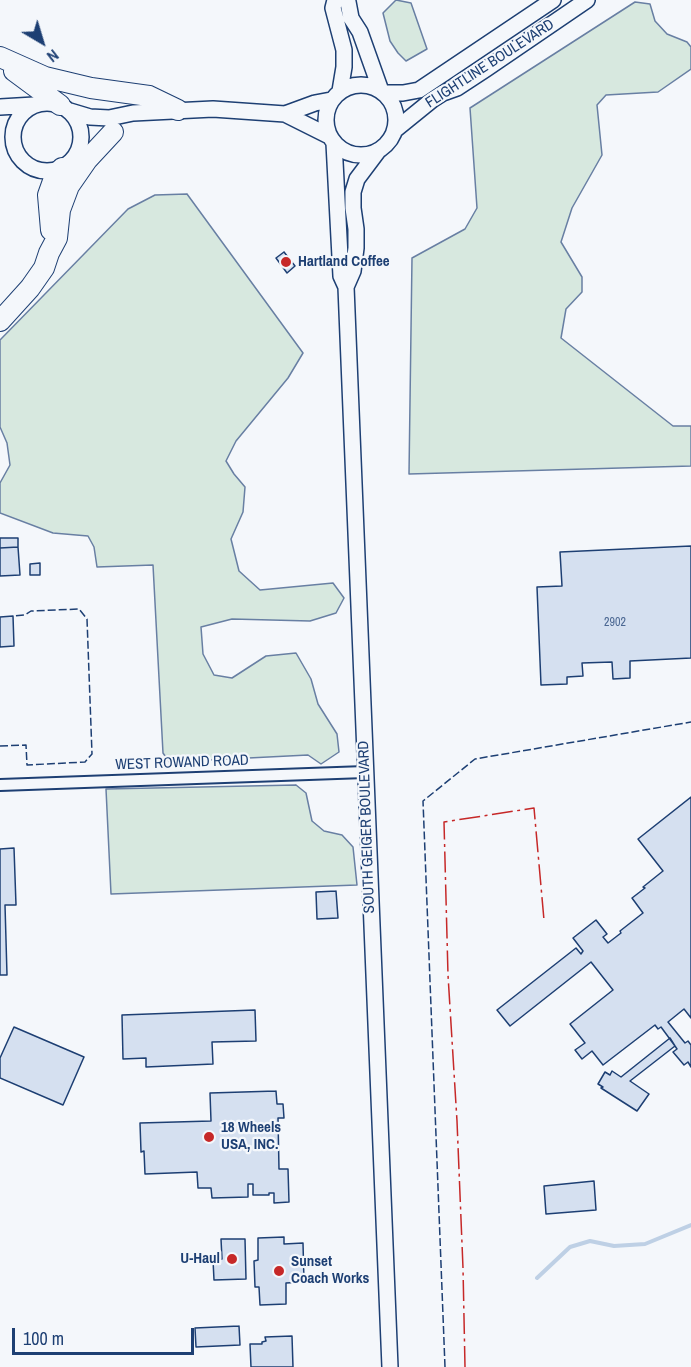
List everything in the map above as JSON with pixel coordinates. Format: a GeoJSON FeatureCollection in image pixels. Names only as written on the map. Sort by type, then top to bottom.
{"type":"FeatureCollection","features":[{"type":"Feature","properties":{"kind":"highway"},"geometry":{"type":"LineString","coordinates":[[0,59],[65,108]]}},
{"type":"Feature","properties":{"kind":"highway"},"geometry":{"type":"LineString","coordinates":[[0,59],[45,77],[91,88],[149,96],[168,111]]}},
{"type":"Feature","properties":{"kind":"highway"},"geometry":{"type":"LineString","coordinates":[[0,321],[30,288],[44,268],[57,238],[60,210],[69,186],[87,160],[113,132]]}},
{"type":"Feature","properties":{"kind":"highway"},"geometry":{"type":"LineString","coordinates":[[49,253],[51,228],[48,195],[53,181],[62,168]]}},
{"type":"Feature","properties":{"kind":"street"},"geometry":{"type":"LineString","coordinates":[[332,139],[326,124],[326,111],[335,96],[344,67],[344,50],[333,8],[335,0]]}},
{"type":"Feature","properties":{"kind":"street"},"geometry":{"type":"LineString","coordinates":[[0,107],[48,103],[90,117],[109,118],[133,112],[213,109],[285,114],[332,139],[346,152],[358,156],[370,154],[378,151],[390,140],[395,130],[395,108],[383,92],[360,32],[351,18],[348,2],[345,0]]}},
{"type":"Feature","properties":{"kind":"street","name":"FLIGHTLINE BOULEVARD"},"geometry":{"type":"LineString","coordinates":[[383,92],[403,93],[419,90],[553,0]]}},
{"type":"Feature","properties":{"kind":"street","name":"FLIGHTLINE BOULEVARD"},"geometry":{"type":"LineString","coordinates":[[395,130],[432,100],[457,88],[587,0]]}},
{"type":"Feature","properties":{"kind":"street"},"geometry":{"type":"LineString","coordinates":[[285,114],[335,96],[350,86],[361,84],[372,86],[383,92]]}},
{"type":"Feature","properties":{"kind":"street"},"geometry":{"type":"LineString","coordinates":[[16,152],[13,141],[18,118],[37,104]]}},
{"type":"Feature","properties":{"kind":"street"},"geometry":{"type":"LineString","coordinates":[[65,108],[77,120],[81,131],[78,153]]}},
{"type":"Feature","properties":{"kind":"street"},"geometry":{"type":"LineString","coordinates":[[0,134],[31,167],[41,171],[52,171],[62,168],[78,153],[113,132],[168,111]]}},
{"type":"Feature","properties":{"kind":"street","name":"SOUTH GEIGER BOULEVARD"},"geometry":{"type":"LineString","coordinates":[[332,139],[341,276],[346,287],[390,1367]]}},
{"type":"Feature","properties":{"kind":"street","name":"SOUTH GEIGER BOULEVARD"},"geometry":{"type":"LineString","coordinates":[[346,287],[353,271],[356,248],[357,229],[353,192],[357,179],[378,151]]}},
{"type":"Feature","properties":{"kind":"street","name":"WEST ROWAND ROAD"},"geometry":{"type":"LineString","coordinates":[[0,785],[365,772]]}},
{"type":"Feature","properties":{"kind":"shaded area"},"geometry":{"type":"Polygon","coordinates":[[[396,0],[411,3],[427,49],[406,61],[390,41],[383,13],[396,0]]]}},
{"type":"Feature","properties":{"kind":"shaded area"},"geometry":{"type":"Polygon","coordinates":[[[635,2],[650,4],[655,21],[667,34],[687,42],[691,47],[691,69],[658,92],[606,95],[597,105],[602,155],[572,208],[561,242],[582,277],[582,292],[566,309],[561,338],[673,426],[691,426],[691,466],[409,474],[412,258],[465,229],[477,208],[470,108],[635,2]]]}},
{"type":"Feature","properties":{"kind":"shaded area"},"geometry":{"type":"Polygon","coordinates":[[[187,194],[303,353],[288,378],[236,441],[226,461],[245,487],[243,512],[231,539],[239,571],[260,590],[333,583],[344,598],[336,613],[310,621],[232,619],[201,627],[203,654],[214,675],[232,678],[266,656],[296,653],[311,679],[318,704],[337,734],[339,752],[321,764],[308,755],[170,763],[163,753],[153,565],[97,567],[94,547],[88,536],[53,533],[0,513],[0,483],[10,465],[7,443],[0,427],[0,340],[128,209],[155,195],[187,194]]]}},
{"type":"Feature","properties":{"kind":"shaded area"},"geometry":{"type":"Polygon","coordinates":[[[296,785],[306,793],[312,821],[324,831],[342,835],[353,847],[357,885],[111,894],[106,789],[296,785]]]}},
{"type":"Feature","properties":{"kind":"building","name":"Hartland Coffee"},"geometry":{"type":"Polygon","coordinates":[[[284,252],[295,266],[287,273],[276,258],[284,252]]]}},
{"type":"Feature","properties":{"kind":"building"},"geometry":{"type":"Polygon","coordinates":[[[0,538],[18,538],[18,547],[0,548],[0,538]]]}},
{"type":"Feature","properties":{"kind":"building"},"geometry":{"type":"Polygon","coordinates":[[[691,546],[691,658],[630,661],[630,678],[613,679],[612,662],[582,663],[583,676],[567,677],[567,684],[541,685],[537,587],[562,586],[560,552],[691,546]]]}},
{"type":"Feature","properties":{"kind":"building"},"geometry":{"type":"Polygon","coordinates":[[[18,547],[20,575],[0,576],[0,548],[18,547]]]}},
{"type":"Feature","properties":{"kind":"building"},"geometry":{"type":"Polygon","coordinates":[[[40,563],[40,575],[30,575],[30,564],[40,563]]]}},
{"type":"Feature","properties":{"kind":"building"},"geometry":{"type":"Polygon","coordinates":[[[13,616],[14,646],[0,647],[0,617],[13,616]]]}},
{"type":"Feature","properties":{"kind":"building"},"geometry":{"type":"Polygon","coordinates":[[[691,797],[691,1018],[684,1009],[668,1022],[685,1043],[688,1041],[691,1045],[691,1067],[688,1062],[684,1065],[673,1052],[677,1049],[675,1046],[661,1027],[658,1029],[655,1025],[603,1065],[592,1051],[582,1059],[575,1050],[585,1043],[570,1024],[613,990],[591,962],[510,1026],[497,1010],[576,948],[581,954],[583,951],[573,938],[596,920],[607,934],[603,937],[608,943],[643,913],[632,898],[663,871],[638,839],[691,797]]]}},
{"type":"Feature","properties":{"kind":"building"},"geometry":{"type":"Polygon","coordinates":[[[14,848],[16,905],[5,905],[7,975],[0,975],[0,849],[14,848]]]}},
{"type":"Feature","properties":{"kind":"building"},"geometry":{"type":"Polygon","coordinates":[[[336,891],[338,918],[317,919],[316,892],[336,891]]]}},
{"type":"Feature","properties":{"kind":"building"},"geometry":{"type":"Polygon","coordinates":[[[255,1010],[256,1041],[212,1042],[213,1064],[146,1067],[146,1058],[123,1059],[122,1015],[255,1010]]]}},
{"type":"Feature","properties":{"kind":"building"},"geometry":{"type":"Polygon","coordinates":[[[14,1027],[84,1057],[63,1105],[0,1078],[0,1058],[14,1027]]]}},
{"type":"Feature","properties":{"kind":"building"},"geometry":{"type":"Polygon","coordinates":[[[670,1038],[675,1046],[630,1081],[649,1094],[637,1111],[598,1084],[605,1072],[610,1075],[612,1071],[621,1077],[670,1038]]]}},
{"type":"Feature","properties":{"kind":"building","name":"18 Wheels USA, INC."},"geometry":{"type":"Polygon","coordinates":[[[276,1091],[277,1104],[283,1104],[284,1118],[278,1118],[279,1169],[288,1169],[289,1202],[274,1203],[274,1193],[253,1195],[253,1184],[248,1184],[248,1197],[212,1198],[211,1188],[198,1188],[197,1172],[145,1174],[144,1151],[141,1152],[140,1123],[211,1121],[210,1093],[276,1091]]]}},
{"type":"Feature","properties":{"kind":"building"},"geometry":{"type":"Polygon","coordinates":[[[594,1181],[596,1210],[546,1214],[544,1186],[594,1181]]]}},
{"type":"Feature","properties":{"kind":"building","name":"Sunset Coach Works"},"geometry":{"type":"Polygon","coordinates":[[[284,1237],[284,1244],[303,1243],[304,1282],[286,1283],[286,1304],[260,1305],[259,1287],[255,1287],[254,1261],[258,1260],[258,1238],[284,1237]]]}},
{"type":"Feature","properties":{"kind":"building","name":"U-Haul"},"geometry":{"type":"Polygon","coordinates":[[[221,1239],[245,1239],[246,1279],[214,1280],[213,1260],[222,1259],[221,1239]]]}},
{"type":"Feature","properties":{"kind":"building"},"geometry":{"type":"Polygon","coordinates":[[[239,1326],[240,1345],[196,1347],[195,1328],[239,1326]]]}},
{"type":"Feature","properties":{"kind":"building"},"geometry":{"type":"Polygon","coordinates":[[[292,1336],[293,1367],[251,1367],[250,1344],[262,1344],[266,1341],[265,1337],[292,1336]]]}},
{"type":"Feature","properties":{"kind":"waterway"},"geometry":{"type":"LineString","coordinates":[[537,1278],[570,1247],[590,1241],[614,1246],[645,1244],[691,1225]]}},
{"type":"Feature","properties":{"kind":"fence"},"geometry":{"type":"LineString","coordinates":[[0,746],[26,745],[27,765],[85,762],[92,754],[87,619],[79,609],[31,611],[25,615],[13,616]]}},
{"type":"Feature","properties":{"kind":"fence"},"geometry":{"type":"LineString","coordinates":[[445,1367],[423,801],[475,759],[691,722]]}},
{"type":"Feature","properties":{"kind":"power"},"geometry":{"type":"LineString","coordinates":[[465,1367],[457,1121],[448,975],[444,822],[534,808],[544,920]]}},
{"type":"Feature","properties":{"kind":"place","name":"Hartland Coffee"},"geometry":{"type":"Point","coordinates":[286,262]}},
{"type":"Feature","properties":{"kind":"place","name":"18 Wheels USA, INC."},"geometry":{"type":"Point","coordinates":[209,1137]}},
{"type":"Feature","properties":{"kind":"place","name":"U-Haul"},"geometry":{"type":"Point","coordinates":[232,1259]}},
{"type":"Feature","properties":{"kind":"place","name":"Sunset Coach Works"},"geometry":{"type":"Point","coordinates":[279,1271]}}]}
